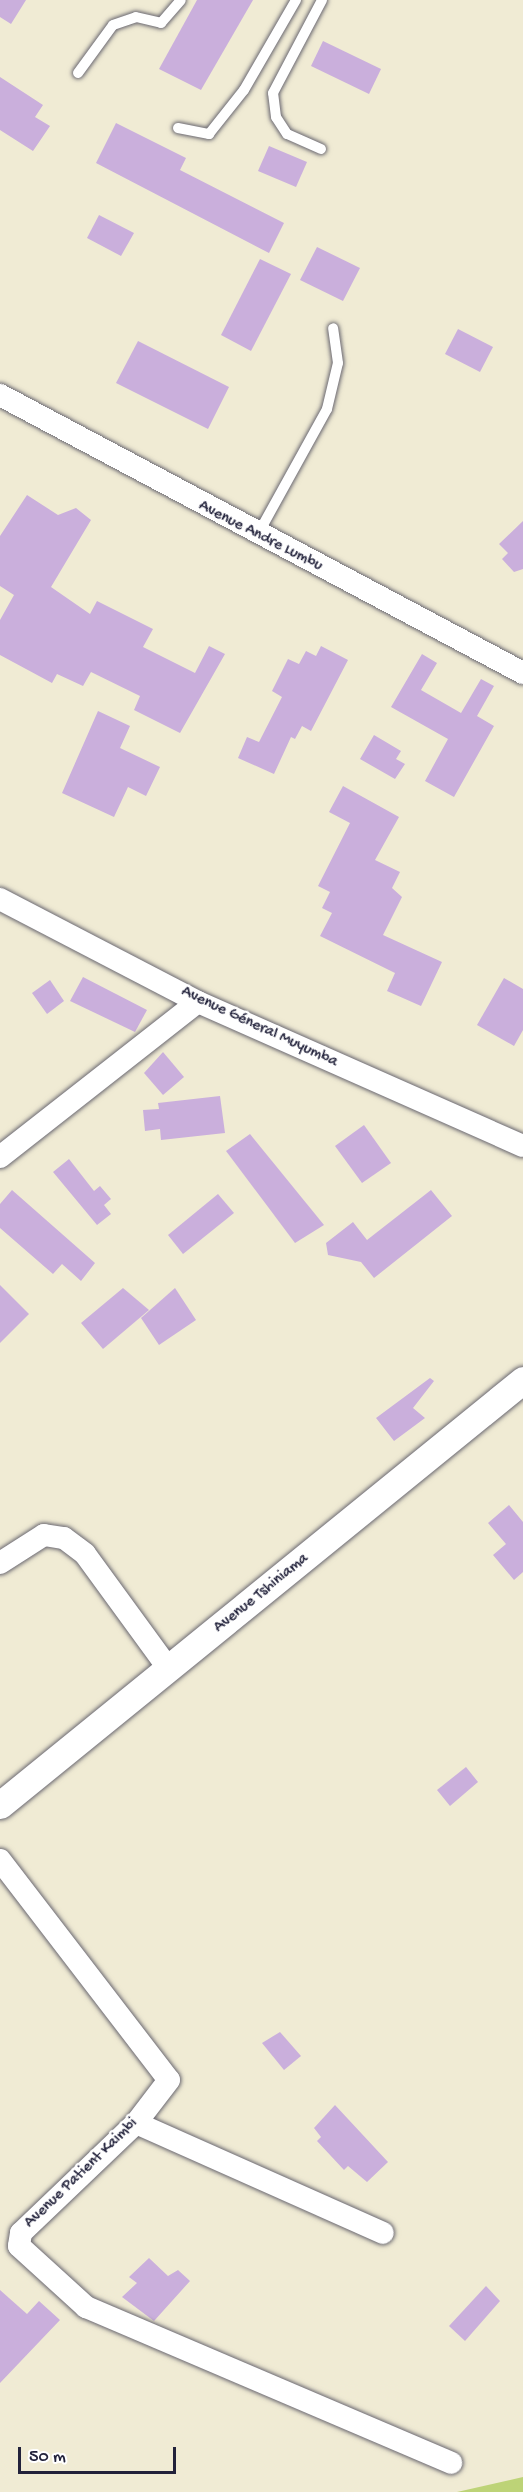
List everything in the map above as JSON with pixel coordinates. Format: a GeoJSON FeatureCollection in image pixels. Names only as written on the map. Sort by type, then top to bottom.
{"type":"FeatureCollection","features":[{"type":"Feature","properties":{"kind":"street","name":"Avenue Andre Lumbu"},"geometry":{"type":"LineString","coordinates":[[0,395],[257,535],[523,673]]}},
{"type":"Feature","properties":{"kind":"street","name":"Avenue Géneral Muyumba"},"geometry":{"type":"LineString","coordinates":[[0,899],[198,1002],[523,1146]]}},
{"type":"Feature","properties":{"kind":"street"},"geometry":{"type":"LineString","coordinates":[[0,1157],[198,1002]]}},
{"type":"Feature","properties":{"kind":"street","name":"Avenue Tshiniama"},"geometry":{"type":"LineString","coordinates":[[0,1805],[169,1670],[523,1380]]}},
{"type":"Feature","properties":{"kind":"street"},"geometry":{"type":"LineString","coordinates":[[0,1563],[44,1535],[64,1538],[85,1554],[169,1670]]}},
{"type":"Feature","properties":{"kind":"street","name":"Avenue Patient Kaimbi"},"geometry":{"type":"LineString","coordinates":[[0,1860],[167,2076],[165,2091],[136,2123],[21,2233],[18,2243],[23,2250],[86,2307],[451,2463]]}},
{"type":"Feature","properties":{"kind":"street"},"geometry":{"type":"LineString","coordinates":[[136,2123],[382,2233]]}},
{"type":"Feature","properties":{"kind":"lane"},"geometry":{"type":"LineString","coordinates":[[78,73],[113,25],[136,17],[161,23],[181,0]]}},
{"type":"Feature","properties":{"kind":"lane"},"geometry":{"type":"LineString","coordinates":[[178,128],[209,134],[244,90],[296,0]]}},
{"type":"Feature","properties":{"kind":"lane"},"geometry":{"type":"LineString","coordinates":[[321,149],[287,134],[276,117],[273,93],[322,0]]}},
{"type":"Feature","properties":{"kind":"lane"},"geometry":{"type":"LineString","coordinates":[[257,535],[327,408],[338,363],[333,328]]}},
{"type":"Feature","properties":{"kind":"green space"},"geometry":{"type":"Polygon","coordinates":[[[523,2477],[523,2492],[457,2492],[523,2477]]]}},
{"type":"Feature","properties":{"kind":"building"},"geometry":{"type":"Polygon","coordinates":[[[0,0],[26,0],[11,24],[0,17],[0,0]]]}},
{"type":"Feature","properties":{"kind":"building"},"geometry":{"type":"Polygon","coordinates":[[[197,0],[253,0],[201,90],[159,69],[197,0]]]}},
{"type":"Feature","properties":{"kind":"building"},"geometry":{"type":"Polygon","coordinates":[[[323,41],[381,69],[369,94],[311,66],[323,41]]]}},
{"type":"Feature","properties":{"kind":"building"},"geometry":{"type":"Polygon","coordinates":[[[0,77],[43,105],[35,117],[50,126],[33,151],[0,130],[0,77]]]}},
{"type":"Feature","properties":{"kind":"building"},"geometry":{"type":"Polygon","coordinates":[[[116,123],[186,158],[180,170],[284,223],[269,253],[96,163],[116,123]]]}},
{"type":"Feature","properties":{"kind":"building"},"geometry":{"type":"Polygon","coordinates":[[[269,146],[307,162],[296,187],[258,171],[269,146]]]}},
{"type":"Feature","properties":{"kind":"building"},"geometry":{"type":"Polygon","coordinates":[[[99,215],[134,233],[121,256],[87,238],[99,215]]]}},
{"type":"Feature","properties":{"kind":"building"},"geometry":{"type":"Polygon","coordinates":[[[317,247],[360,268],[343,301],[300,280],[317,247]]]}},
{"type":"Feature","properties":{"kind":"building"},"geometry":{"type":"Polygon","coordinates":[[[260,259],[291,274],[251,351],[221,335],[260,259]]]}},
{"type":"Feature","properties":{"kind":"building"},"geometry":{"type":"Polygon","coordinates":[[[458,329],[493,347],[480,372],[445,354],[458,329]]]}},
{"type":"Feature","properties":{"kind":"building"},"geometry":{"type":"Polygon","coordinates":[[[138,341],[229,387],[208,429],[116,383],[138,341]]]}},
{"type":"Feature","properties":{"kind":"building"},"geometry":{"type":"Polygon","coordinates":[[[27,495],[58,515],[76,508],[91,520],[51,587],[90,614],[97,601],[153,629],[143,647],[195,673],[209,646],[225,654],[180,733],[134,710],[140,696],[91,672],[83,686],[57,674],[52,683],[0,655],[0,620],[14,595],[0,586],[0,536],[27,495]]]}},
{"type":"Feature","properties":{"kind":"building"},"geometry":{"type":"Polygon","coordinates":[[[523,521],[523,569],[514,572],[502,559],[508,553],[499,544],[523,521]]]}},
{"type":"Feature","properties":{"kind":"building"},"geometry":{"type":"Polygon","coordinates":[[[321,646],[348,660],[311,731],[302,726],[295,739],[291,737],[274,774],[238,758],[247,737],[259,742],[282,697],[272,691],[288,659],[299,664],[306,651],[316,656],[321,646]]]}},
{"type":"Feature","properties":{"kind":"building"},"geometry":{"type":"Polygon","coordinates":[[[422,654],[437,663],[421,690],[461,713],[481,679],[494,686],[477,716],[494,726],[454,797],[425,781],[448,739],[391,707],[422,654]]]}},
{"type":"Feature","properties":{"kind":"building"},"geometry":{"type":"Polygon","coordinates":[[[98,711],[130,726],[120,748],[160,767],[146,796],[128,787],[114,817],[62,793],[98,711]]]}},
{"type":"Feature","properties":{"kind":"building"},"geometry":{"type":"Polygon","coordinates":[[[374,735],[401,751],[396,759],[405,764],[395,779],[360,759],[374,735]]]}},
{"type":"Feature","properties":{"kind":"building"},"geometry":{"type":"Polygon","coordinates":[[[343,786],[399,817],[375,860],[400,872],[392,888],[402,897],[383,935],[442,962],[421,1006],[387,991],[395,973],[320,936],[332,913],[322,908],[330,892],[318,886],[350,823],[329,812],[343,786]]]}},
{"type":"Feature","properties":{"kind":"building"},"geometry":{"type":"Polygon","coordinates":[[[83,977],[147,1010],[135,1032],[70,1001],[83,977]]]}},
{"type":"Feature","properties":{"kind":"building"},"geometry":{"type":"Polygon","coordinates":[[[504,978],[523,989],[523,1030],[514,1046],[477,1025],[504,978]]]}},
{"type":"Feature","properties":{"kind":"building"},"geometry":{"type":"Polygon","coordinates":[[[50,980],[64,1001],[47,1014],[32,993],[50,980]]]}},
{"type":"Feature","properties":{"kind":"building"},"geometry":{"type":"Polygon","coordinates":[[[163,1052],[184,1077],[163,1095],[144,1073],[163,1052]]]}},
{"type":"Feature","properties":{"kind":"building"},"geometry":{"type":"Polygon","coordinates":[[[220,1096],[225,1133],[161,1140],[160,1129],[145,1131],[143,1110],[159,1109],[158,1103],[220,1096]]]}},
{"type":"Feature","properties":{"kind":"building"},"geometry":{"type":"Polygon","coordinates":[[[364,1125],[391,1163],[362,1183],[335,1146],[364,1125]]]}},
{"type":"Feature","properties":{"kind":"building"},"geometry":{"type":"Polygon","coordinates":[[[250,1134],[324,1225],[295,1243],[226,1151],[250,1134]]]}},
{"type":"Feature","properties":{"kind":"building"},"geometry":{"type":"Polygon","coordinates":[[[69,1159],[94,1191],[100,1186],[111,1199],[104,1205],[111,1214],[97,1225],[53,1172],[69,1159]]]}},
{"type":"Feature","properties":{"kind":"building"},"geometry":{"type":"Polygon","coordinates":[[[12,1190],[95,1263],[81,1281],[62,1264],[53,1274],[0,1228],[0,1204],[12,1190]]]}},
{"type":"Feature","properties":{"kind":"building"},"geometry":{"type":"Polygon","coordinates":[[[431,1190],[452,1216],[374,1278],[361,1262],[328,1255],[326,1243],[353,1222],[367,1240],[431,1190]]]}},
{"type":"Feature","properties":{"kind":"building"},"geometry":{"type":"Polygon","coordinates":[[[218,1194],[234,1213],[183,1254],[168,1235],[218,1194]]]}},
{"type":"Feature","properties":{"kind":"building"},"geometry":{"type":"Polygon","coordinates":[[[0,1285],[29,1314],[0,1343],[0,1285]]]}},
{"type":"Feature","properties":{"kind":"building"},"geometry":{"type":"Polygon","coordinates":[[[123,1288],[149,1310],[103,1349],[81,1323],[123,1288]]]}},
{"type":"Feature","properties":{"kind":"building"},"geometry":{"type":"Polygon","coordinates":[[[175,1288],[196,1320],[159,1345],[141,1318],[175,1288]]]}},
{"type":"Feature","properties":{"kind":"building"},"geometry":{"type":"Polygon","coordinates":[[[430,1378],[434,1381],[413,1408],[425,1418],[394,1441],[376,1418],[430,1378]]]}},
{"type":"Feature","properties":{"kind":"building"},"geometry":{"type":"Polygon","coordinates":[[[509,1505],[523,1522],[523,1572],[514,1580],[493,1555],[506,1544],[488,1523],[509,1505]]]}},
{"type":"Feature","properties":{"kind":"building"},"geometry":{"type":"Polygon","coordinates":[[[466,1767],[478,1782],[450,1806],[437,1790],[466,1767]]]}},
{"type":"Feature","properties":{"kind":"building"},"geometry":{"type":"Polygon","coordinates":[[[280,2032],[301,2056],[284,2070],[262,2043],[280,2032]]]}},
{"type":"Feature","properties":{"kind":"building"},"geometry":{"type":"Polygon","coordinates":[[[335,2105],[388,2162],[367,2182],[348,2166],[344,2170],[317,2141],[321,2137],[314,2128],[335,2105]]]}},
{"type":"Feature","properties":{"kind":"building"},"geometry":{"type":"Polygon","coordinates":[[[149,2258],[168,2276],[178,2270],[190,2281],[154,2321],[122,2297],[137,2283],[129,2277],[149,2258]]]}},
{"type":"Feature","properties":{"kind":"building"},"geometry":{"type":"Polygon","coordinates":[[[486,2286],[500,2301],[465,2341],[449,2326],[486,2286]]]}},
{"type":"Feature","properties":{"kind":"building"},"geometry":{"type":"Polygon","coordinates":[[[0,2290],[27,2314],[39,2301],[60,2320],[0,2383],[0,2290]]]}}]}
